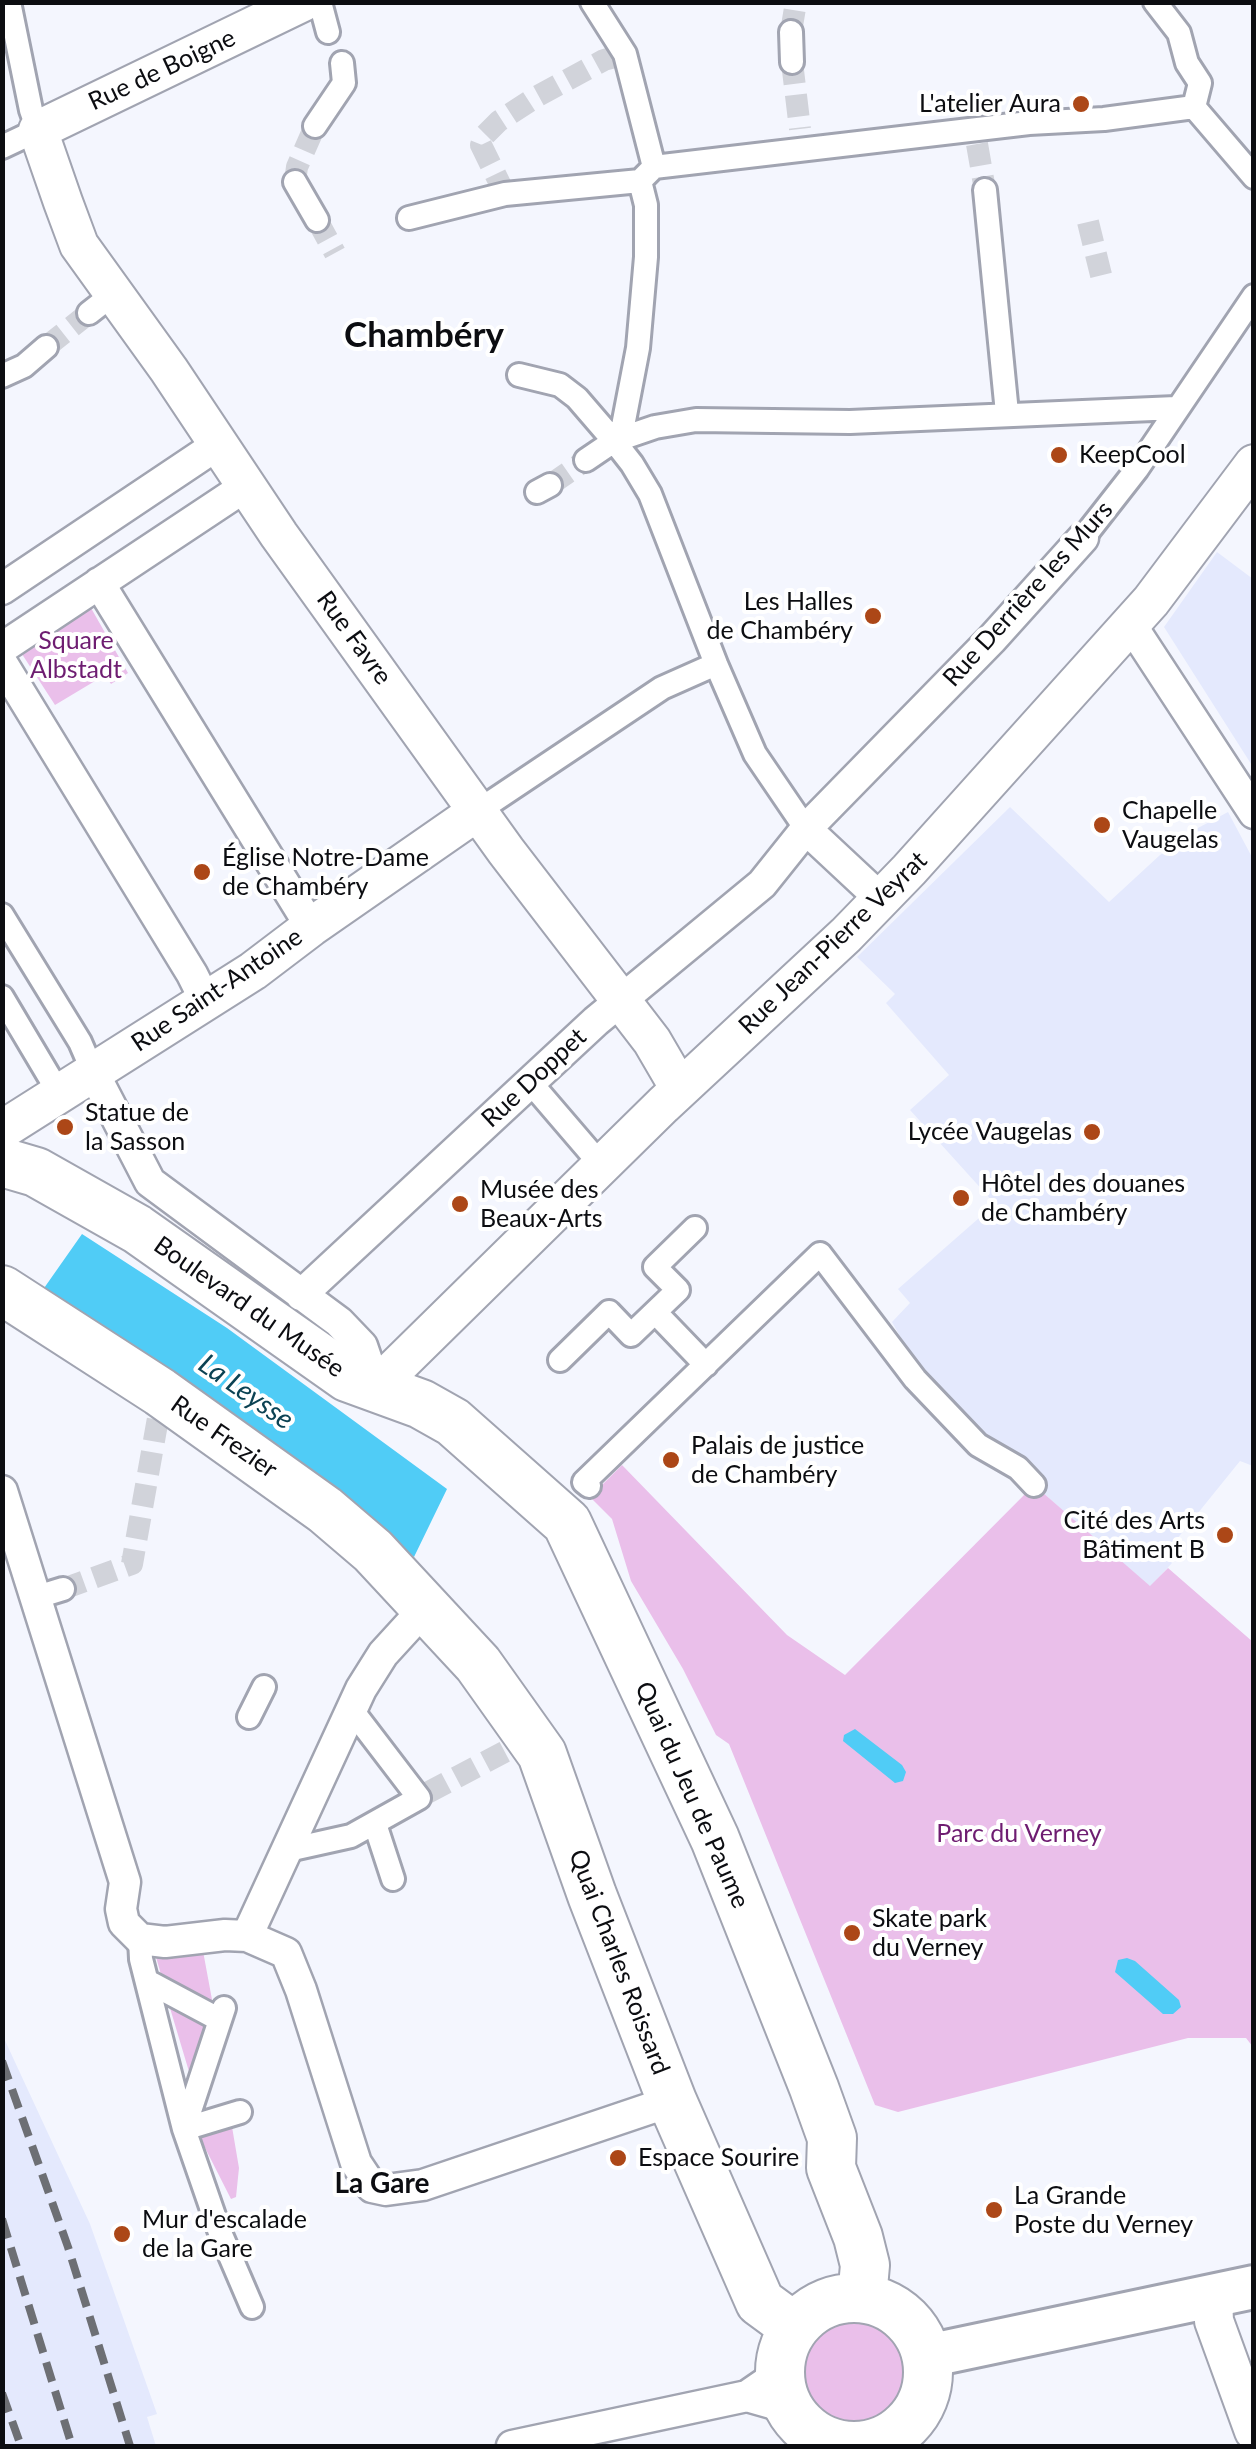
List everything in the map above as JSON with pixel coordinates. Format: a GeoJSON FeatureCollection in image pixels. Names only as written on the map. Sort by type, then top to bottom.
{"type":"FeatureCollection","features":[{"type":"Feature","properties":{"kind":"main road","name":"Boulevard du Musée"},"geometry":{"type":"LineString","coordinates":[[2,1162],[36,1172],[137,1229],[334,1368],[376,1388]]}},
{"type":"Feature","properties":{"kind":"main road","name":"Rue Frezier"},"geometry":{"type":"LineString","coordinates":[[2,1290],[267,1466],[355,1534],[426,1606]]}},
{"type":"Feature","properties":{"kind":"main road","name":"Quai du Jeu de Paume"},"geometry":{"type":"LineString","coordinates":[[376,1388],[422,1404],[453,1422],[567,1523],[676,1750],[814,2088],[832,2138],[832,2168],[858,2237],[864,2265],[862,2298]]}},
{"type":"Feature","properties":{"kind":"main road","name":"Quai Charles Roissard"},"geometry":{"type":"LineString","coordinates":[[426,1606],[478,1664],[542,1754],[672,2101],[760,2302],[794,2327]]}},
{"type":"Feature","properties":{"kind":"main road"},"geometry":{"type":"LineString","coordinates":[[926,2372],[1233,2292]]}},
{"type":"Feature","properties":{"kind":"main road"},"geometry":{"type":"LineString","coordinates":[[926,2372],[912,2418],[879,2442],[844,2446],[788,2412],[782,2349],[794,2327],[825,2304],[862,2298],[899,2314],[916,2332],[926,2372],[929,2446]]}},
{"type":"Feature","properties":{"kind":"street"},"geometry":{"type":"LineString","coordinates":[[2,147],[38,130],[8,2]]}},
{"type":"Feature","properties":{"kind":"street","name":"Rue de Boigne"},"geometry":{"type":"LineString","coordinates":[[38,130],[264,11],[302,2]]}},
{"type":"Feature","properties":{"kind":"street"},"geometry":{"type":"LineString","coordinates":[[320,2],[328,32]]}},
{"type":"Feature","properties":{"kind":"street"},"geometry":{"type":"LineString","coordinates":[[592,2],[625,54],[647,174],[646,257],[638,348],[623,426],[614,441]]}},
{"type":"Feature","properties":{"kind":"street"},"geometry":{"type":"LineString","coordinates":[[1155,2],[1179,34],[1200,84],[1194,108]]}},
{"type":"Feature","properties":{"kind":"street"},"geometry":{"type":"LineString","coordinates":[[792,32],[792,62]]}},
{"type":"Feature","properties":{"kind":"street"},"geometry":{"type":"LineString","coordinates":[[315,126],[344,83],[342,63]]}},
{"type":"Feature","properties":{"kind":"street"},"geometry":{"type":"LineString","coordinates":[[408,218],[505,194],[647,174],[802,139],[976,136],[1194,108]]}},
{"type":"Feature","properties":{"kind":"street"},"geometry":{"type":"LineString","coordinates":[[1194,108],[1254,177]]}},
{"type":"Feature","properties":{"kind":"street","name":"Rue Favre"},"geometry":{"type":"LineString","coordinates":[[38,130],[101,304],[169,370],[246,486],[478,811],[652,1041],[680,1089]]}},
{"type":"Feature","properties":{"kind":"street"},"geometry":{"type":"LineString","coordinates":[[295,182],[317,220]]}},
{"type":"Feature","properties":{"kind":"street"},"geometry":{"type":"LineString","coordinates":[[985,190],[1007,413]]}},
{"type":"Feature","properties":{"kind":"street","name":"Rue Derrière les Murs"},"geometry":{"type":"LineString","coordinates":[[775,870],[806,829],[992,639],[1083,538],[1137,469],[1254,296]]}},
{"type":"Feature","properties":{"kind":"street"},"geometry":{"type":"LineString","coordinates":[[2,376],[24,366],[46,347]]}},
{"type":"Feature","properties":{"kind":"street"},"geometry":{"type":"LineString","coordinates":[[520,375],[560,384],[578,398],[614,441],[650,494],[754,754],[806,829],[881,899]]}},
{"type":"Feature","properties":{"kind":"street"},"geometry":{"type":"LineString","coordinates":[[586,460],[614,441],[655,427],[696,420],[850,422],[1176,408]]}},
{"type":"Feature","properties":{"kind":"street"},"geometry":{"type":"LineString","coordinates":[[2,588],[218,445]]}},
{"type":"Feature","properties":{"kind":"street","name":"Rue Jean-Pierre Veyrat"},"geometry":{"type":"LineString","coordinates":[[376,1388],[680,1089],[881,899],[981,794],[1131,626],[1254,464]]}},
{"type":"Feature","properties":{"kind":"street"},"geometry":{"type":"LineString","coordinates":[[2,648],[246,486]]}},
{"type":"Feature","properties":{"kind":"street"},"geometry":{"type":"LineString","coordinates":[[99,583],[311,927]]}},
{"type":"Feature","properties":{"kind":"street"},"geometry":{"type":"LineString","coordinates":[[1131,626],[1254,813]]}},
{"type":"Feature","properties":{"kind":"street"},"geometry":{"type":"LineString","coordinates":[[2,663],[206,1002]]}},
{"type":"Feature","properties":{"kind":"street"},"geometry":{"type":"LineString","coordinates":[[478,811],[662,688],[716,664]]}},
{"type":"Feature","properties":{"kind":"street","name":"Rue Saint-Antoine"},"geometry":{"type":"LineString","coordinates":[[2,1130],[206,1002],[478,811]]}},
{"type":"Feature","properties":{"kind":"street","name":"Rue Doppet"},"geometry":{"type":"LineString","coordinates":[[301,1295],[530,1082],[775,870]]}},
{"type":"Feature","properties":{"kind":"street"},"geometry":{"type":"LineString","coordinates":[[2,914],[80,1042],[93,1072]]}},
{"type":"Feature","properties":{"kind":"street"},"geometry":{"type":"LineString","coordinates":[[2,998],[59,1093]]}},
{"type":"Feature","properties":{"kind":"street","name":"Boulevard du Musée"},"geometry":{"type":"LineString","coordinates":[[93,1072],[150,1182],[339,1322],[362,1346],[376,1388]]}},
{"type":"Feature","properties":{"kind":"street"},"geometry":{"type":"LineString","coordinates":[[530,1082],[602,1166]]}},
{"type":"Feature","properties":{"kind":"street"},"geometry":{"type":"LineString","coordinates":[[560,1360],[609,1312],[632,1335],[678,1290],[655,1267],[695,1228]]}},
{"type":"Feature","properties":{"kind":"street"},"geometry":{"type":"LineString","coordinates":[[589,1486],[584,1482],[820,1254],[915,1380],[978,1445],[1018,1468],[1034,1485]]}},
{"type":"Feature","properties":{"kind":"street"},"geometry":{"type":"LineString","coordinates":[[655,1312],[706,1365]]}},
{"type":"Feature","properties":{"kind":"street"},"geometry":{"type":"LineString","coordinates":[[2,1491],[50,1593],[125,1882],[120,1909],[124,1923],[140,1939],[184,2130],[219,2230],[252,2307]]}},
{"type":"Feature","properties":{"kind":"street"},"geometry":{"type":"LineString","coordinates":[[246,1936],[351,1709],[383,1654],[426,1606]]}},
{"type":"Feature","properties":{"kind":"street"},"geometry":{"type":"LineString","coordinates":[[248,1717],[264,1686]]}},
{"type":"Feature","properties":{"kind":"street"},"geometry":{"type":"LineString","coordinates":[[288,1850],[351,1836],[422,1795],[351,1709]]}},
{"type":"Feature","properties":{"kind":"street"},"geometry":{"type":"LineString","coordinates":[[375,1824],[393,1878]]}},
{"type":"Feature","properties":{"kind":"street"},"geometry":{"type":"LineString","coordinates":[[140,1939],[164,1942],[246,1936],[286,1953],[356,2163],[372,2187],[386,2190],[424,2185],[672,2101]]}},
{"type":"Feature","properties":{"kind":"street"},"geometry":{"type":"LineString","coordinates":[[147,1982],[222,2014],[184,2130]]}},
{"type":"Feature","properties":{"kind":"street"},"geometry":{"type":"LineString","coordinates":[[184,2130],[240,2112]]}},
{"type":"Feature","properties":{"kind":"street"},"geometry":{"type":"LineString","coordinates":[[1233,2292],[1214,2321],[1254,2432]]}},
{"type":"Feature","properties":{"kind":"street"},"geometry":{"type":"LineString","coordinates":[[512,2446],[565,2434],[633,2435],[788,2412]]}},
{"type":"Feature","properties":{"kind":"shaded area"},"geometry":{"type":"Polygon","coordinates":[[[1217,552],[1253,579],[1253,767],[1164,627],[1217,552]]]}},
{"type":"Feature","properties":{"kind":"shaded area","name":"Lycée Vaugelas"},"geometry":{"type":"Polygon","coordinates":[[[1010,807],[1109,902],[1160,855],[1185,839],[1183,836],[1228,812],[1253,859],[1253,1466],[1240,1461],[1164,1555],[1172,1563],[1150,1587],[985,1442],[923,1378],[892,1322],[910,1303],[898,1289],[995,1204],[910,1110],[949,1075],[886,1003],[895,994],[857,957],[1010,807]]]}},
{"type":"Feature","properties":{"kind":"shaded area"},"geometry":{"type":"Polygon","coordinates":[[[2,2034],[90,2224],[157,2414],[147,2417],[156,2446],[3,2446],[2,2034]]]}},
{"type":"Feature","properties":{"kind":"green space","name":"Square Albstadt"},"geometry":{"type":"Polygon","coordinates":[[[91,608],[128,673],[111,684],[105,675],[55,705],[20,651],[91,608]]]}},
{"type":"Feature","properties":{"kind":"green space","name":"Parc du Verney"},"geometry":{"type":"Polygon","coordinates":[[[622,1465],[787,1635],[845,1675],[1034,1485],[1150,1586],[1168,1568],[1253,1642],[1253,2047],[1246,2038],[1188,2038],[898,2112],[875,2105],[729,1744],[716,1735],[683,1669],[631,1581],[612,1519],[590,1497],[622,1465]]]}},
{"type":"Feature","properties":{"kind":"green space"},"geometry":{"type":"Polygon","coordinates":[[[203,1951],[213,2005],[162,1978],[156,1957],[203,1951]]]}},
{"type":"Feature","properties":{"kind":"green space"},"geometry":{"type":"Polygon","coordinates":[[[167,1998],[209,2022],[190,2075],[167,1998]]]}},
{"type":"Feature","properties":{"kind":"green space"},"geometry":{"type":"Polygon","coordinates":[[[231,2121],[239,2168],[236,2197],[231,2199],[197,2132],[231,2121]]]}},
{"type":"Feature","properties":{"kind":"green space"},"geometry":{"type":"Polygon","coordinates":[[[856,2311],[878,2316],[898,2328],[910,2348],[915,2370],[910,2392],[898,2412],[878,2424],[856,2429],[834,2424],[814,2412],[802,2392],[797,2370],[802,2348],[814,2328],[834,2316],[856,2311]]]}},
{"type":"Feature","properties":{"kind":"water","name":"La Leysse"},"geometry":{"type":"Polygon","coordinates":[[[82,1234],[227,1328],[447,1489],[414,1557],[154,1358],[42,1291],[82,1234]]]}},
{"type":"Feature","properties":{"kind":"water"},"geometry":{"type":"Polygon","coordinates":[[[855,1729],[902,1765],[906,1772],[903,1781],[895,1783],[843,1741],[844,1735],[855,1729]]]}},
{"type":"Feature","properties":{"kind":"water"},"geometry":{"type":"Polygon","coordinates":[[[1127,1958],[1179,2000],[1181,2007],[1173,2014],[1163,2014],[1115,1972],[1118,1960],[1127,1958]]]}},
{"type":"Feature","properties":{"kind":"tunnel"},"geometry":{"type":"LineString","coordinates":[[791,32],[796,2]]}},
{"type":"Feature","properties":{"kind":"tunnel"},"geometry":{"type":"LineString","coordinates":[[505,194],[481,145],[485,135],[536,97],[604,60],[625,54]]}},
{"type":"Feature","properties":{"kind":"tunnel"},"geometry":{"type":"LineString","coordinates":[[792,62],[800,129]]}},
{"type":"Feature","properties":{"kind":"tunnel"},"geometry":{"type":"LineString","coordinates":[[295,182],[297,167],[315,126]]}},
{"type":"Feature","properties":{"kind":"tunnel"},"geometry":{"type":"LineString","coordinates":[[977,144],[985,190]]}},
{"type":"Feature","properties":{"kind":"tunnel"},"geometry":{"type":"LineString","coordinates":[[317,220],[335,253]]}},
{"type":"Feature","properties":{"kind":"tunnel"},"geometry":{"type":"LineString","coordinates":[[1088,222],[1102,279]]}},
{"type":"Feature","properties":{"kind":"tunnel"},"geometry":{"type":"LineString","coordinates":[[46,347],[89,313]]}},
{"type":"Feature","properties":{"kind":"tunnel"},"geometry":{"type":"LineString","coordinates":[[550,485],[586,460]]}},
{"type":"Feature","properties":{"kind":"tunnel"},"geometry":{"type":"LineString","coordinates":[[63,1589],[132,1564],[160,1407]]}},
{"type":"Feature","properties":{"kind":"tunnel"},"geometry":{"type":"LineString","coordinates":[[427,1793],[508,1750]]}},
{"type":"Feature","properties":{"kind":"railway"},"geometry":{"type":"LineString","coordinates":[[2,2061],[68,2247],[130,2446]]}},
{"type":"Feature","properties":{"kind":"railway"},"geometry":{"type":"LineString","coordinates":[[2,2219],[72,2446]]}},
{"type":"Feature","properties":{"kind":"railway"},"geometry":{"type":"LineString","coordinates":[[2,2393],[21,2446]]}},
{"type":"Feature","properties":{"kind":"place","name":"L'atelier Aura"},"geometry":{"type":"Point","coordinates":[1081,104]}},
{"type":"Feature","properties":{"kind":"place","name":"KeepCool"},"geometry":{"type":"Point","coordinates":[1059,455]}},
{"type":"Feature","properties":{"kind":"place","name":"Les Halles de Chambéry"},"geometry":{"type":"Point","coordinates":[873,616]}},
{"type":"Feature","properties":{"kind":"place","name":"Chapelle Vaugelas"},"geometry":{"type":"Point","coordinates":[1102,825]}},
{"type":"Feature","properties":{"kind":"place","name":"Église Notre-Dame de Chambéry"},"geometry":{"type":"Point","coordinates":[202,872]}},
{"type":"Feature","properties":{"kind":"place","name":"Statue de la Sasson"},"geometry":{"type":"Point","coordinates":[65,1127]}},
{"type":"Feature","properties":{"kind":"place","name":"Lycée Vaugelas"},"geometry":{"type":"Point","coordinates":[1092,1132]}},
{"type":"Feature","properties":{"kind":"place","name":"Hôtel des douanes de Chambéry"},"geometry":{"type":"Point","coordinates":[961,1198]}},
{"type":"Feature","properties":{"kind":"place","name":"Musée des Beaux-Arts"},"geometry":{"type":"Point","coordinates":[460,1204]}},
{"type":"Feature","properties":{"kind":"place","name":"Palais de justice de Chambéry"},"geometry":{"type":"Point","coordinates":[671,1460]}},
{"type":"Feature","properties":{"kind":"place","name":"Cité des Arts Bâtiment B"},"geometry":{"type":"Point","coordinates":[1225,1535]}},
{"type":"Feature","properties":{"kind":"place","name":"Skate park du Verney"},"geometry":{"type":"Point","coordinates":[852,1933]}},
{"type":"Feature","properties":{"kind":"place","name":"Espace Sourire"},"geometry":{"type":"Point","coordinates":[618,2158]}},
{"type":"Feature","properties":{"kind":"place","name":"La Grande Poste du Verney"},"geometry":{"type":"Point","coordinates":[994,2210]}},
{"type":"Feature","properties":{"kind":"place","name":"Mur d'escalade de la Gare"},"geometry":{"type":"Point","coordinates":[122,2234]}},
{"type":"Feature","properties":{"kind":"district","name":"Chambéry"},"geometry":{"type":"Point","coordinates":[424,336]}},
{"type":"Feature","properties":{"kind":"district","name":"La Gare"},"geometry":{"type":"Point","coordinates":[382,2184]}}]}
